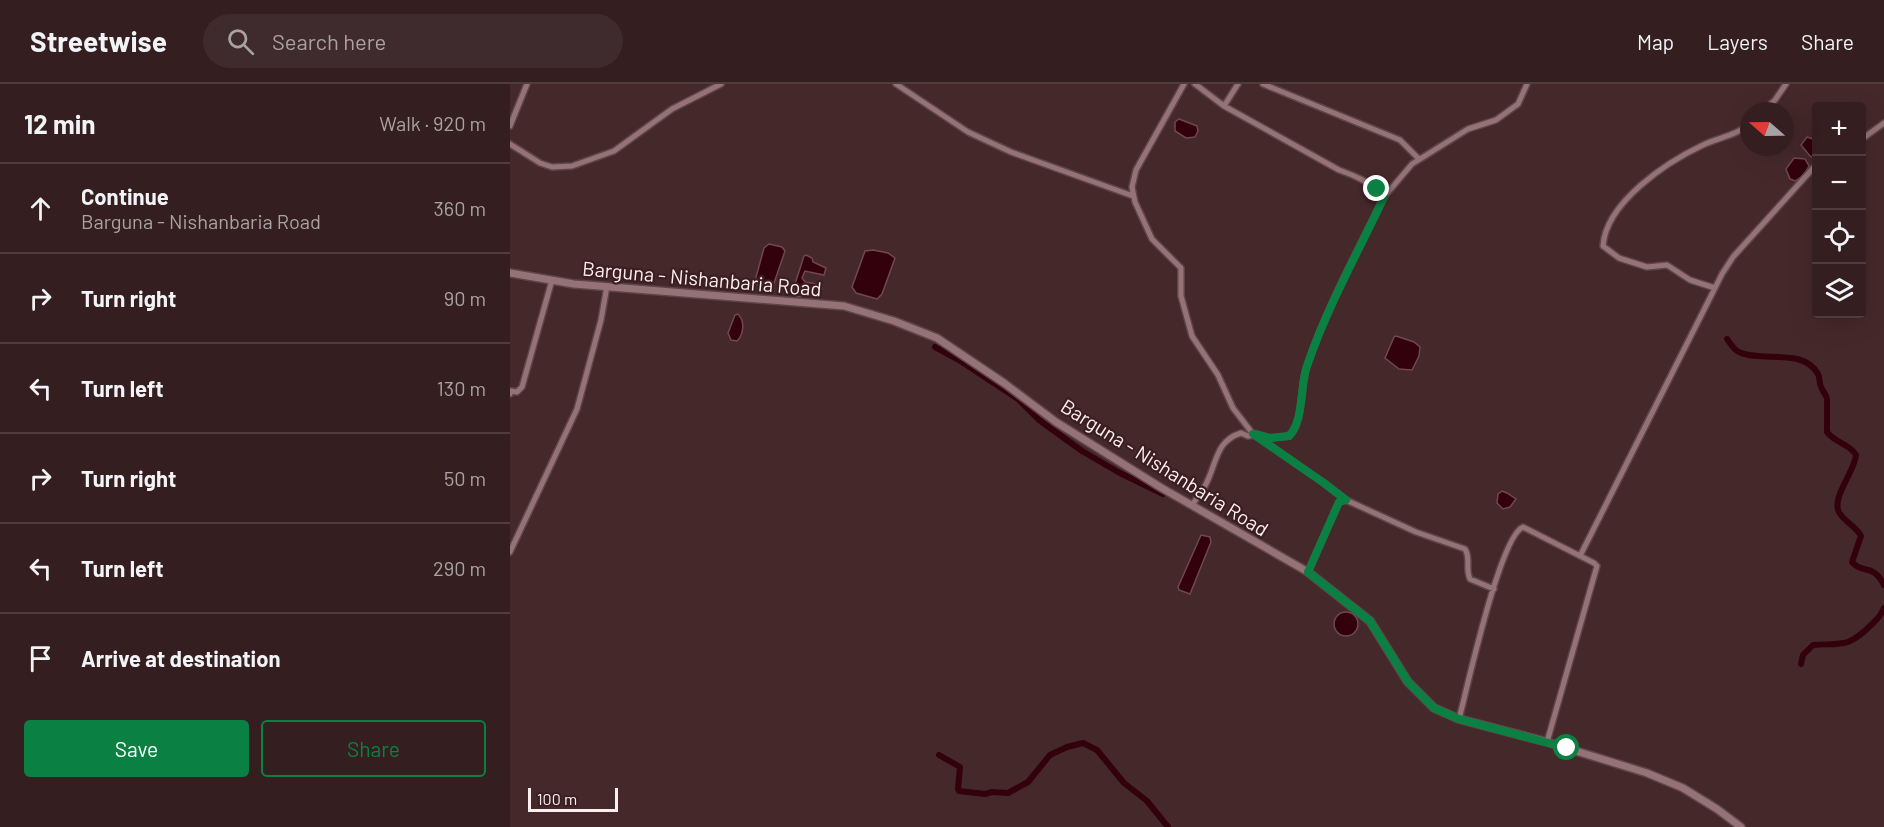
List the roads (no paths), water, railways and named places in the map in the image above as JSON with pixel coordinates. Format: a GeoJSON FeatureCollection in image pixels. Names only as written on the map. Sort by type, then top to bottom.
{"type":"FeatureCollection","features":[{"type":"Feature","properties":{"kind":"street"},"geometry":{"type":"LineString","coordinates":[[510,126],[527,84]]}},
{"type":"Feature","properties":{"kind":"street"},"geometry":{"type":"LineString","coordinates":[[510,144],[546,165],[560,168],[572,166],[614,151],[672,109],[721,84]]}},
{"type":"Feature","properties":{"kind":"street"},"geometry":{"type":"LineString","coordinates":[[896,84],[968,132],[1011,152],[1133,196]]}},
{"type":"Feature","properties":{"kind":"street"},"geometry":{"type":"LineString","coordinates":[[1184,84],[1136,170],[1133,178],[1133,196],[1152,239],[1181,268],[1182,296],[1192,336],[1218,375],[1233,408],[1253,434],[1346,500],[1416,532],[1465,549],[1468,556],[1467,572],[1470,579],[1494,589]]}},
{"type":"Feature","properties":{"kind":"street"},"geometry":{"type":"LineString","coordinates":[[1195,84],[1224,106],[1339,170],[1355,176],[1377,189],[1384,197]]}},
{"type":"Feature","properties":{"kind":"street"},"geometry":{"type":"LineString","coordinates":[[1224,106],[1238,84]]}},
{"type":"Feature","properties":{"kind":"street"},"geometry":{"type":"LineString","coordinates":[[1263,84],[1400,140],[1419,159]]}},
{"type":"Feature","properties":{"kind":"street"},"geometry":{"type":"LineString","coordinates":[[1192,505],[1205,486],[1222,446],[1229,437],[1241,433],[1270,438],[1289,436],[1293,431],[1306,368],[1324,321],[1384,197],[1419,159],[1468,129],[1496,120],[1518,104],[1527,84]]}},
{"type":"Feature","properties":{"kind":"street"},"geometry":{"type":"LineString","coordinates":[[1773,102],[1786,84]]}},
{"type":"Feature","properties":{"kind":"street"},"geometry":{"type":"LineString","coordinates":[[1866,136],[1884,123]]}},
{"type":"Feature","properties":{"kind":"street"},"geometry":{"type":"LineString","coordinates":[[1715,288],[1690,280],[1667,265],[1647,267],[1618,258],[1603,246],[1604,239],[1614,215],[1643,183],[1663,167],[1706,143],[1740,132]]}},
{"type":"Feature","properties":{"kind":"street"},"geometry":{"type":"LineString","coordinates":[[1580,556],[1715,288],[1733,257],[1812,169]]}},
{"type":"Feature","properties":{"kind":"street","name":"Barguna - Nishanbaria Road"},"geometry":{"type":"LineString","coordinates":[[510,273],[607,286],[844,306],[894,321],[937,339],[1056,422],[1308,572],[1370,621],[1408,682],[1434,708],[1459,719],[1547,742],[1647,773],[1683,788],[1741,827]]}},
{"type":"Feature","properties":{"kind":"street"},"geometry":{"type":"LineString","coordinates":[[510,394],[522,387],[552,280]]}},
{"type":"Feature","properties":{"kind":"street"},"geometry":{"type":"LineString","coordinates":[[510,552],[577,409],[601,320],[607,286]]}},
{"type":"Feature","properties":{"kind":"street"},"geometry":{"type":"LineString","coordinates":[[1308,572],[1339,502],[1346,500]]}},
{"type":"Feature","properties":{"kind":"street"},"geometry":{"type":"LineString","coordinates":[[1459,719],[1479,637],[1506,550],[1512,537],[1520,528],[1528,529],[1597,566],[1547,742]]}},
{"type":"Feature","properties":{"kind":"waterway"},"geometry":{"type":"LineString","coordinates":[[1727,339],[1739,352],[1803,361],[1818,374],[1820,385],[1827,399],[1827,432],[1856,455],[1837,506],[1841,515],[1861,536],[1852,562],[1860,568],[1872,571],[1884,585]]}},
{"type":"Feature","properties":{"kind":"waterway"},"geometry":{"type":"LineString","coordinates":[[935,347],[1018,399],[1039,420],[1082,451],[1163,494]]}},
{"type":"Feature","properties":{"kind":"waterway"},"geometry":{"type":"LineString","coordinates":[[1801,664],[1803,655],[1813,645],[1838,644],[1855,638],[1878,619],[1884,608]]}},
{"type":"Feature","properties":{"kind":"waterway"},"geometry":{"type":"LineString","coordinates":[[939,755],[960,767],[959,791],[985,794],[1008,793],[1028,782],[1050,755],[1083,743],[1097,750],[1124,783],[1147,801],[1168,827]]}}]}
